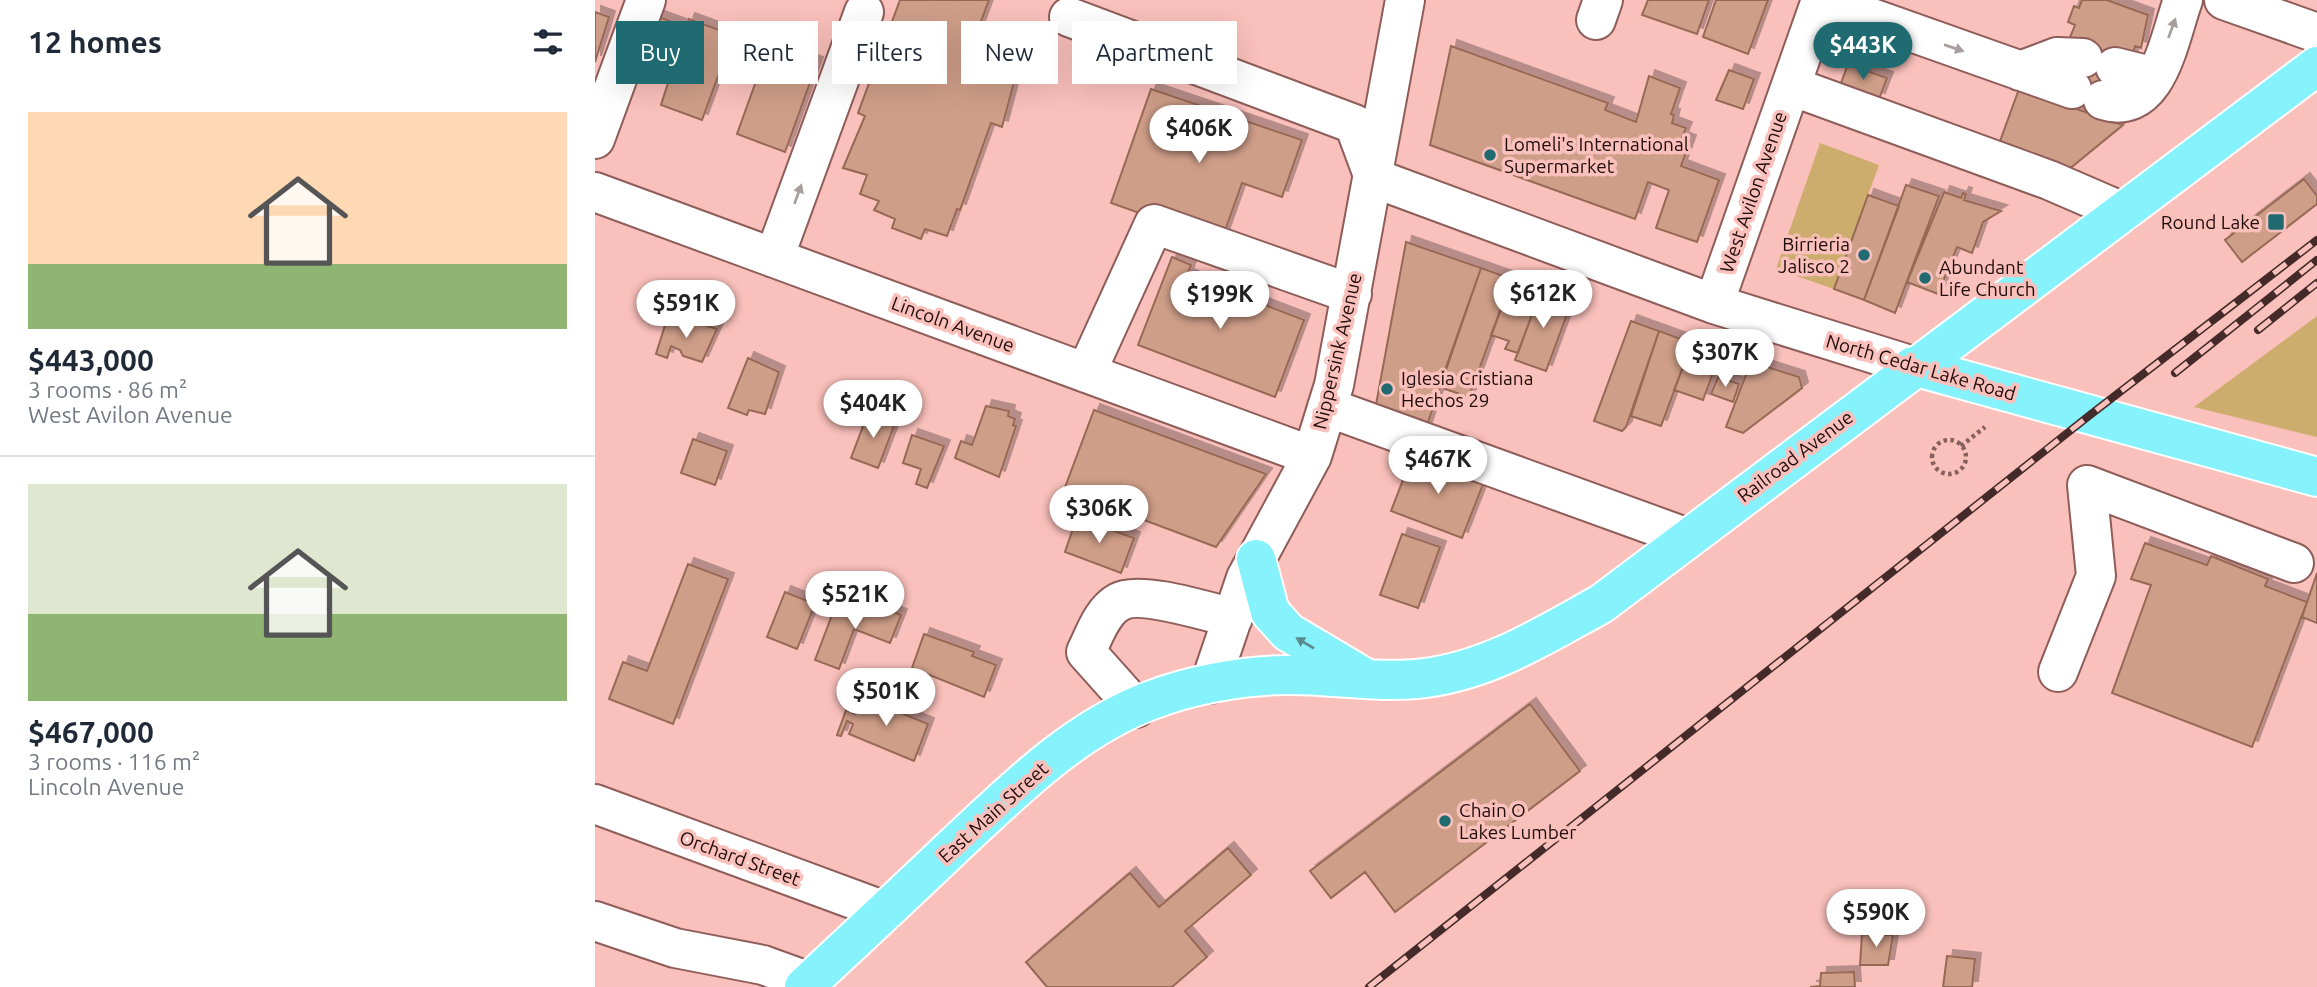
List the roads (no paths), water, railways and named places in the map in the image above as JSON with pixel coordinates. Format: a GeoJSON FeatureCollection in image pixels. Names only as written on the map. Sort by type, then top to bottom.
{"type":"FeatureCollection","features":[{"type":"Feature","properties":{"kind":"main road","name":"Railroad Avenue"},"geometry":{"type":"LineString","coordinates":[[1210,684],[1282,675],[1416,679],[1454,672],[1497,659],[1601,604],[1913,366],[2317,66]]}},
{"type":"Feature","properties":{"kind":"main road","name":"North Cedar Lake Road"},"geometry":{"type":"LineString","coordinates":[[1913,366],[2317,477]]}},
{"type":"Feature","properties":{"kind":"main road"},"geometry":{"type":"LineString","coordinates":[[1257,559],[1270,612],[1288,632],[1364,678]]}},
{"type":"Feature","properties":{"kind":"main road","name":"East Main Street"},"geometry":{"type":"LineString","coordinates":[[807,984],[1017,787],[1058,754],[1103,724],[1149,701],[1210,684]]}},
{"type":"Feature","properties":{"kind":"street"},"geometry":{"type":"LineString","coordinates":[[595,139],[646,0]]}},
{"type":"Feature","properties":{"kind":"street","name":"Nippersink Avenue"},"geometry":{"type":"LineString","coordinates":[[1210,684],[1257,559],[1319,431],[1352,293],[1405,0]]}},
{"type":"Feature","properties":{"kind":"street"},"geometry":{"type":"LineString","coordinates":[[1821,0],[2020,71],[2108,81],[2183,0]]}},
{"type":"Feature","properties":{"kind":"street","name":"West Avilon Avenue"},"geometry":{"type":"LineString","coordinates":[[1714,304],[1821,0]]}},
{"type":"Feature","properties":{"kind":"street"},"geometry":{"type":"LineString","coordinates":[[2224,0],[2317,33]]}},
{"type":"Feature","properties":{"kind":"street"},"geometry":{"type":"LineString","coordinates":[[774,258],[864,12]]}},
{"type":"Feature","properties":{"kind":"street"},"geometry":{"type":"LineString","coordinates":[[1069,18],[1354,124],[1374,178]]}},
{"type":"Feature","properties":{"kind":"street"},"geometry":{"type":"LineString","coordinates":[[1791,86],[2049,180],[2123,212]]}},
{"type":"Feature","properties":{"kind":"street","name":"North Cedar Lake Road"},"geometry":{"type":"LineString","coordinates":[[1374,178],[1714,304],[1913,366]]}},
{"type":"Feature","properties":{"kind":"street","name":"Lincoln Avenue"},"geometry":{"type":"LineString","coordinates":[[595,192],[1086,373],[1319,431]]}},
{"type":"Feature","properties":{"kind":"street"},"geometry":{"type":"LineString","coordinates":[[1086,373],[1153,224],[1352,293]]}},
{"type":"Feature","properties":{"kind":"street"},"geometry":{"type":"LineString","coordinates":[[1319,431],[1542,507]]}},
{"type":"Feature","properties":{"kind":"street"},"geometry":{"type":"LineString","coordinates":[[1319,431],[1688,538]]}},
{"type":"Feature","properties":{"kind":"street"},"geometry":{"type":"LineString","coordinates":[[2058,672],[2096,576],[2087,485],[2294,563]]}},
{"type":"Feature","properties":{"kind":"street"},"geometry":{"type":"LineString","coordinates":[[1136,708],[1086,652],[1104,617],[1119,601],[1137,598],[1233,618]]}},
{"type":"Feature","properties":{"kind":"street","name":"Orchard Street"},"geometry":{"type":"LineString","coordinates":[[595,804],[885,911]]}},
{"type":"Feature","properties":{"kind":"street"},"geometry":{"type":"LineString","coordinates":[[595,920],[675,948],[763,965],[807,984]]}},
{"type":"Feature","properties":{"kind":"railway"},"geometry":{"type":"LineString","coordinates":[[1369,987],[2090,415],[2317,240]]}},
{"type":"Feature","properties":{"kind":"railway"},"geometry":{"type":"LineString","coordinates":[[2175,373],[2317,260]]}},
{"type":"Feature","properties":{"kind":"railway"},"geometry":{"type":"LineString","coordinates":[[2258,330],[2317,283]]}},
{"type":"Feature","properties":{"kind":"place","name":"Lomeli's International Supermarket"},"geometry":{"type":"Point","coordinates":[1490,155]}},
{"type":"Feature","properties":{"kind":"place","name":"Round Lake"},"geometry":{"type":"Point","coordinates":[2276,222]}},
{"type":"Feature","properties":{"kind":"place","name":"Birrieria Jalisco 2"},"geometry":{"type":"Point","coordinates":[1864,255]}},
{"type":"Feature","properties":{"kind":"place","name":"Abundant Life Church"},"geometry":{"type":"Point","coordinates":[1925,278]}},
{"type":"Feature","properties":{"kind":"place","name":"Iglesia Cristiana Hechos 29"},"geometry":{"type":"Point","coordinates":[1387,389]}},
{"type":"Feature","properties":{"kind":"place","name":"Chain O Lakes Lumber"},"geometry":{"type":"Point","coordinates":[1445,821]}}]}
